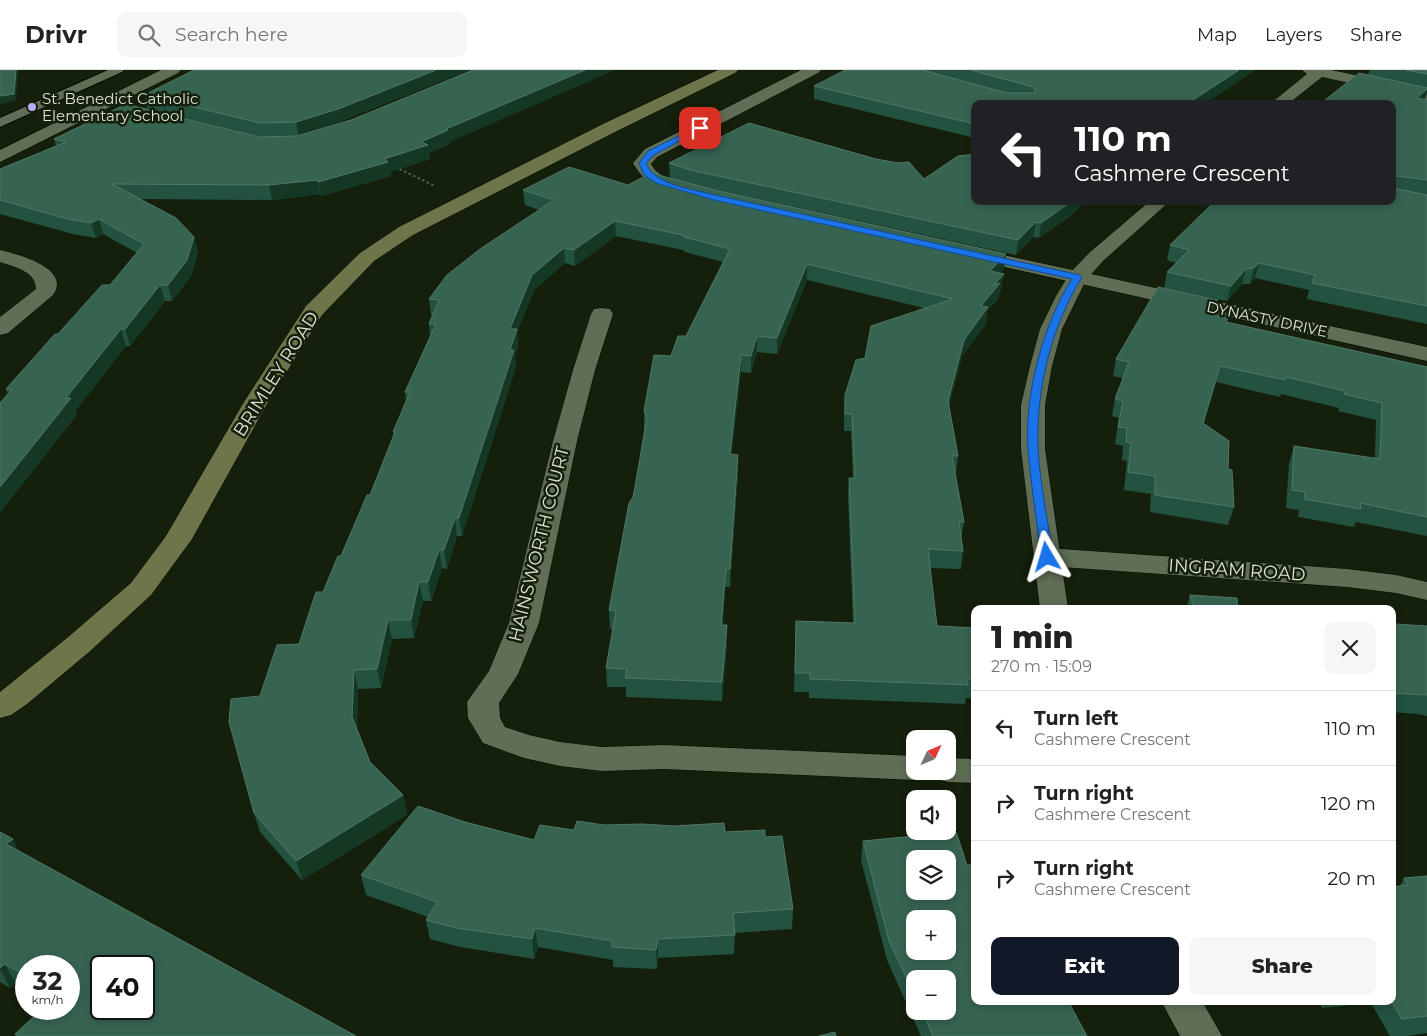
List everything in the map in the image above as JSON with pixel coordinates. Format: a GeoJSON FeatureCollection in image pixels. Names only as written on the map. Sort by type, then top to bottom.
{"type":"FeatureCollection","features":[{"type":"Feature","properties":{"kind":"main road","name":"BRIMLEY ROAD"},"geometry":{"type":"LineString","coordinates":[[0,706],[16,696],[78,645],[141,589],[178,539],[256,402],[314,311],[367,257],[406,231],[611,127],[730,70]]}},
{"type":"Feature","properties":{"kind":"street"},"geometry":{"type":"LineString","coordinates":[[0,157],[173,70]]}},
{"type":"Feature","properties":{"kind":"street"},"geometry":{"type":"LineString","coordinates":[[695,192],[659,182],[647,174],[642,163],[651,153],[812,70]]}},
{"type":"Feature","properties":{"kind":"street"},"geometry":{"type":"LineString","coordinates":[[1283,100],[1316,71],[1427,95]]}},
{"type":"Feature","properties":{"kind":"street"},"geometry":{"type":"LineString","coordinates":[[104,104],[128,110]]}},
{"type":"Feature","properties":{"kind":"street"},"geometry":{"type":"LineString","coordinates":[[1053,605],[1033,449],[1034,405],[1051,329],[1077,277],[1096,257],[1156,205]]}},
{"type":"Feature","properties":{"kind":"street","name":"DYNASTY DRIVE"},"geometry":{"type":"LineString","coordinates":[[943,248],[1427,354]]}},
{"type":"Feature","properties":{"kind":"street"},"geometry":{"type":"LineString","coordinates":[[0,256],[44,274],[48,282],[46,291],[0,328]]}},
{"type":"Feature","properties":{"kind":"street","name":"HAINSWORTH COURT"},"geometry":{"type":"LineString","coordinates":[[602,314],[584,370],[565,441],[524,623],[503,674],[483,702],[484,718],[494,735],[524,746],[551,752],[602,759],[664,757],[906,768]]}},
{"type":"Feature","properties":{"kind":"street","name":"INGRAM ROAD"},"geometry":{"type":"LineString","coordinates":[[1047,557],[1347,578],[1396,584],[1427,591]]}},
{"type":"Feature","properties":{"kind":"street"},"geometry":{"type":"LineString","coordinates":[[956,770],[971,771]]}},
{"type":"Feature","properties":{"kind":"street"},"geometry":{"type":"LineString","coordinates":[[1183,1005],[1202,1036]]}},
{"type":"Feature","properties":{"kind":"lane"},"geometry":{"type":"LineString","coordinates":[[0,123],[118,70]]}},
{"type":"Feature","properties":{"kind":"path"},"geometry":{"type":"LineString","coordinates":[[389,164],[442,189]]}},
{"type":"Feature","properties":{"kind":"building"},"geometry":{"type":"Polygon","coordinates":[[[0,70],[16,70],[14,94],[0,96],[0,70]]]}},
{"type":"Feature","properties":{"kind":"building"},"geometry":{"type":"Polygon","coordinates":[[[194,70],[436,70],[338,109],[296,122],[260,123],[144,95],[194,70]]]}},
{"type":"Feature","properties":{"kind":"building"},"geometry":{"type":"Polygon","coordinates":[[[473,70],[585,70],[446,129],[448,130],[421,142],[428,145],[384,159],[388,162],[318,182],[317,180],[269,185],[112,184],[176,218],[194,237],[187,260],[168,285],[160,285],[125,329],[121,329],[66,398],[71,398],[0,487],[0,403],[12,389],[6,389],[102,285],[110,285],[144,244],[99,219],[91,223],[68,219],[0,200],[0,169],[66,142],[54,139],[126,104],[260,137],[297,136],[351,120],[473,70]]]}},
{"type":"Feature","properties":{"kind":"building"},"geometry":{"type":"Polygon","coordinates":[[[845,70],[922,70],[1007,93],[1034,93],[1036,91],[1033,87],[971,70],[1239,70],[1193,100],[971,100],[971,123],[814,86],[845,70]]]}},
{"type":"Feature","properties":{"kind":"building"},"geometry":{"type":"Polygon","coordinates":[[[1406,70],[1427,70],[1427,74],[1406,70]]]}},
{"type":"Feature","properties":{"kind":"building"},"geometry":{"type":"Polygon","coordinates":[[[1359,73],[1427,88],[1417,98],[1427,100],[1427,180],[1396,177],[1396,100],[1325,100],[1359,73]]]}},
{"type":"Feature","properties":{"kind":"building"},"geometry":{"type":"Polygon","coordinates":[[[749,123],[876,159],[898,163],[909,162],[924,179],[958,156],[971,154],[971,205],[1066,205],[1041,223],[1036,222],[1018,240],[690,170],[669,163],[749,123]]]}},
{"type":"Feature","properties":{"kind":"building"},"geometry":{"type":"Polygon","coordinates":[[[569,167],[628,185],[651,173],[714,190],[1006,254],[990,271],[1004,274],[994,285],[1000,283],[981,306],[988,307],[964,340],[948,401],[958,456],[952,456],[964,522],[959,522],[963,551],[928,549],[937,626],[971,628],[971,680],[967,679],[968,685],[810,679],[810,673],[795,673],[796,621],[855,623],[849,478],[855,478],[852,414],[845,414],[845,395],[856,360],[865,358],[871,326],[953,299],[807,264],[777,338],[757,336],[751,356],[741,355],[730,454],[738,455],[730,569],[726,569],[721,625],[727,625],[722,682],[625,678],[627,669],[606,668],[616,611],[609,610],[629,503],[633,497],[635,487],[647,417],[644,411],[654,355],[671,356],[678,336],[686,336],[730,249],[684,237],[683,235],[615,221],[574,250],[564,248],[532,275],[510,329],[517,329],[510,350],[514,350],[459,518],[455,518],[444,550],[439,550],[428,582],[419,582],[411,620],[388,620],[377,669],[354,670],[352,717],[370,762],[403,795],[296,861],[254,813],[229,722],[231,699],[260,696],[277,645],[299,644],[316,592],[323,592],[338,556],[341,556],[367,495],[370,495],[410,392],[405,392],[436,324],[429,324],[439,300],[429,299],[447,275],[480,249],[554,200],[523,190],[569,167]]]}},
{"type":"Feature","properties":{"kind":"building"},"geometry":{"type":"Polygon","coordinates":[[[1396,189],[1427,195],[1427,306],[1312,283],[1315,275],[1259,263],[1254,268],[1246,269],[1231,286],[1167,272],[1189,250],[1170,245],[1211,205],[1396,205],[1396,189]]]}},
{"type":"Feature","properties":{"kind":"building"},"geometry":{"type":"Polygon","coordinates":[[[1158,287],[1218,300],[1207,313],[1228,318],[1226,322],[1427,367],[1427,517],[1360,503],[1361,509],[1304,499],[1305,492],[1292,490],[1294,446],[1380,459],[1382,403],[1344,394],[1345,391],[1286,377],[1285,380],[1220,366],[1203,423],[1229,441],[1228,469],[1232,470],[1234,507],[1155,495],[1155,476],[1128,472],[1131,443],[1126,442],[1127,428],[1118,427],[1123,401],[1115,399],[1129,362],[1116,359],[1158,287]]]}},
{"type":"Feature","properties":{"kind":"building"},"geometry":{"type":"Polygon","coordinates":[[[1190,595],[1237,598],[1238,605],[1193,605],[1190,595]]]}},
{"type":"Feature","properties":{"kind":"building"},"geometry":{"type":"Polygon","coordinates":[[[1396,624],[1427,626],[1427,695],[1396,693],[1396,624]]]}},
{"type":"Feature","properties":{"kind":"building"},"geometry":{"type":"Polygon","coordinates":[[[418,806],[465,822],[534,840],[540,825],[574,830],[577,821],[604,825],[642,824],[674,826],[724,823],[725,832],[765,830],[765,837],[782,836],[793,909],[733,913],[735,935],[658,939],[656,950],[612,947],[612,941],[535,928],[532,939],[457,928],[426,920],[437,902],[361,875],[418,806]]]}},
{"type":"Feature","properties":{"kind":"building"},"geometry":{"type":"Polygon","coordinates":[[[0,832],[13,839],[6,844],[356,1036],[18,1036],[15,1034],[30,1020],[80,1020],[80,955],[15,955],[15,970],[5,964],[0,968],[0,832]]]}},
{"type":"Feature","properties":{"kind":"building"},"geometry":{"type":"Polygon","coordinates":[[[956,832],[967,865],[971,864],[971,1005],[1070,1005],[1087,1036],[933,1036],[926,1020],[956,1020],[956,970],[906,970],[906,977],[889,941],[863,841],[906,837],[906,840],[956,840],[956,832]]]}},
{"type":"Feature","properties":{"kind":"building"},"geometry":{"type":"Polygon","coordinates":[[[1427,876],[1427,1016],[1402,1019],[1393,1005],[1396,1005],[1396,886],[1408,885],[1404,878],[1427,876]]]}},
{"type":"Feature","properties":{"kind":"building"},"geometry":{"type":"Polygon","coordinates":[[[835,1032],[836,1036],[819,1036],[835,1032]]]}},
{"type":"Feature","properties":{"kind":"place","name":"St. Benedict Catholic Elementary School"},"geometry":{"type":"Point","coordinates":[32,107]}},
{"type":"Feature","properties":{"kind":"route"},"geometry":{"type":"LineString","coordinates":[[700,128],[651,153],[642,163],[647,174],[659,182],[714,197],[1077,277],[1051,329],[1041,366],[1034,405],[1033,449],[1047,557]]}}]}
